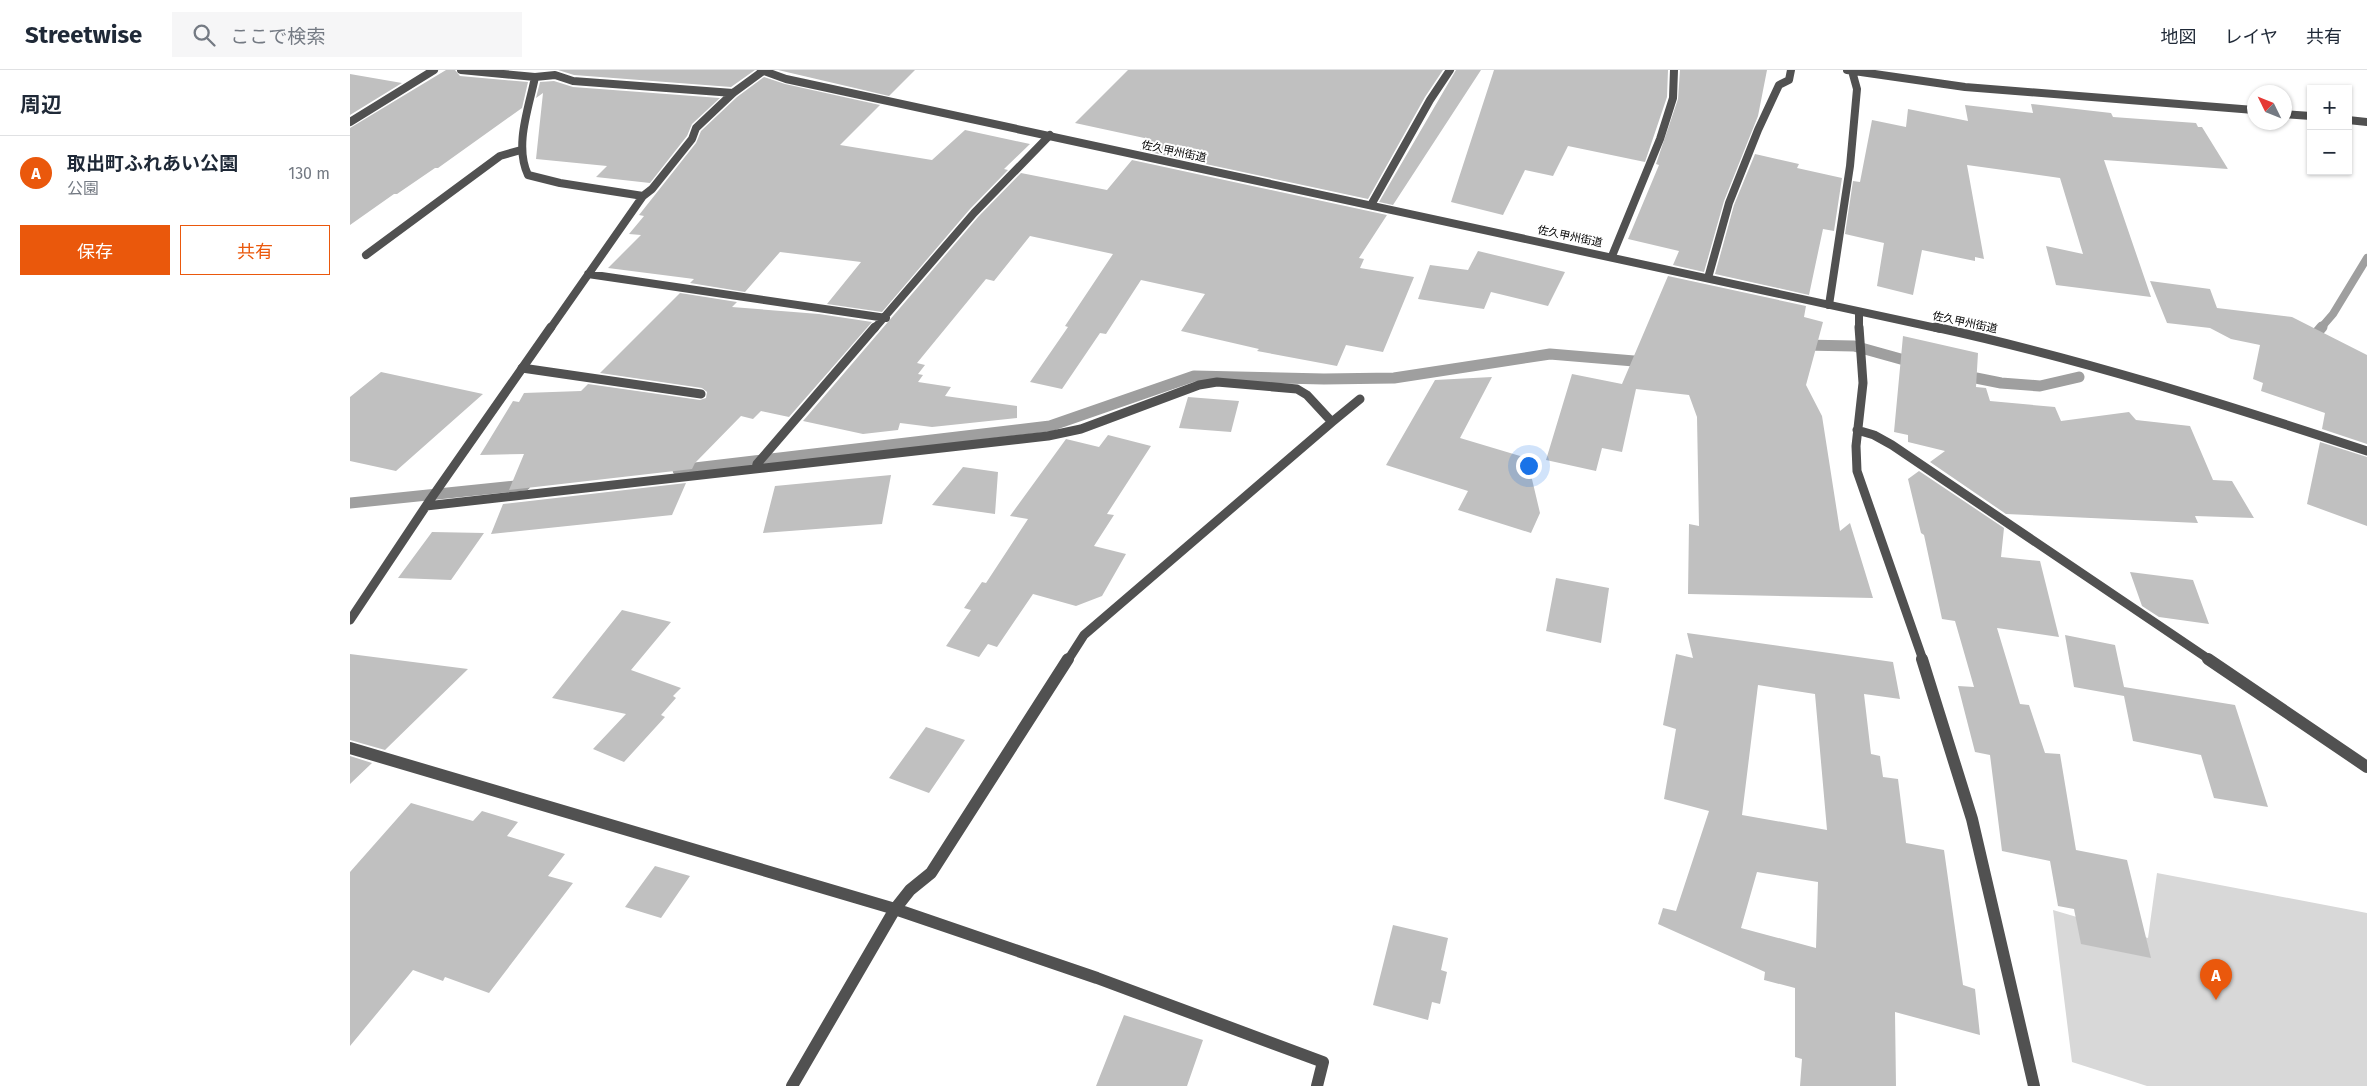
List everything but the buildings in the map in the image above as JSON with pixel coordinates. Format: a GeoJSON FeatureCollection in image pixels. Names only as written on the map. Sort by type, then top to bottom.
{"type":"FeatureCollection","features":[{"type":"Feature","properties":{"kind":"street"},"geometry":{"type":"LineString","coordinates":[[350,122],[434,70]]}},
{"type":"Feature","properties":{"kind":"street"},"geometry":{"type":"LineString","coordinates":[[461,70],[535,77],[555,75],[573,81],[732,93]]}},
{"type":"Feature","properties":{"kind":"street"},"geometry":{"type":"LineString","coordinates":[[350,620],[438,488],[643,196],[652,189],[692,139],[696,128],[732,93],[762,70]]}},
{"type":"Feature","properties":{"kind":"street","name":"佐久甲州街道"},"geometry":{"type":"LineString","coordinates":[[762,70],[786,79],[1612,256],[1859,312],[2021,346],[2090,363],[2203,397],[2367,451]]}},
{"type":"Feature","properties":{"kind":"street"},"geometry":{"type":"LineString","coordinates":[[1371,205],[1430,100],[1450,70]]}},
{"type":"Feature","properties":{"kind":"street"},"geometry":{"type":"LineString","coordinates":[[1612,256],[1660,139],[1673,98],[1674,70]]}},
{"type":"Feature","properties":{"kind":"street"},"geometry":{"type":"LineString","coordinates":[[1708,278],[1728,203],[1758,130],[1780,85],[1789,80],[1791,70]]}},
{"type":"Feature","properties":{"kind":"street"},"geometry":{"type":"LineString","coordinates":[[1849,70],[1965,87],[2247,109]]}},
{"type":"Feature","properties":{"kind":"street"},"geometry":{"type":"LineString","coordinates":[[1829,305],[1850,166],[1857,89],[1849,70]]}},
{"type":"Feature","properties":{"kind":"street"},"geometry":{"type":"LineString","coordinates":[[535,77],[521,150],[523,169],[528,175],[560,183],[643,196]]}},
{"type":"Feature","properties":{"kind":"street"},"geometry":{"type":"LineString","coordinates":[[2292,115],[2307,116]]}},
{"type":"Feature","properties":{"kind":"street"},"geometry":{"type":"LineString","coordinates":[[2352,120],[2367,122]]}},
{"type":"Feature","properties":{"kind":"street"},"geometry":{"type":"LineString","coordinates":[[757,466],[886,318],[974,213],[1050,135]]}},
{"type":"Feature","properties":{"kind":"street"},"geometry":{"type":"LineString","coordinates":[[366,255],[500,156],[521,150]]}},
{"type":"Feature","properties":{"kind":"street"},"geometry":{"type":"LineString","coordinates":[[588,274],[886,318]]}},
{"type":"Feature","properties":{"kind":"street"},"geometry":{"type":"LineString","coordinates":[[1859,312],[1858,332],[1863,370],[1854,454],[1857,471],[1914,632],[1972,819],[2034,1086]]}},
{"type":"Feature","properties":{"kind":"street"},"geometry":{"type":"LineString","coordinates":[[522,368],[701,394]]}},
{"type":"Feature","properties":{"kind":"street"},"geometry":{"type":"LineString","coordinates":[[428,503],[1048,436],[1081,429],[1157,399],[1199,385],[1217,382],[1297,389],[1307,395],[1332,422]]}},
{"type":"Feature","properties":{"kind":"street"},"geometry":{"type":"LineString","coordinates":[[792,1086],[895,909],[910,890],[931,873],[1084,635],[1360,399]]}},
{"type":"Feature","properties":{"kind":"street"},"geometry":{"type":"LineString","coordinates":[[1858,430],[1874,435],[1892,445],[2367,767]]}},
{"type":"Feature","properties":{"kind":"street"},"geometry":{"type":"LineString","coordinates":[[350,748],[895,909],[1098,978],[1323,1062],[1316,1086]]}},
{"type":"Feature","properties":{"kind":"shaded area"},"geometry":{"type":"Polygon","coordinates":[[[2157,873],[2367,913],[2367,1086],[2147,1086],[2072,1062],[2053,910],[2148,938],[2157,873]]]}},
{"type":"Feature","properties":{"kind":"waterway"},"geometry":{"type":"LineString","coordinates":[[2320,329],[2333,314],[2367,258]]}},
{"type":"Feature","properties":{"kind":"waterway"},"geometry":{"type":"LineString","coordinates":[[2310,341],[2322,327]]}},
{"type":"Feature","properties":{"kind":"waterway"},"geometry":{"type":"LineString","coordinates":[[1803,345],[1854,346],[1915,363]]}},
{"type":"Feature","properties":{"kind":"waterway"},"geometry":{"type":"LineString","coordinates":[[678,470],[1050,426],[1194,376],[1324,379],[1394,378],[1550,354],[1646,362]]}},
{"type":"Feature","properties":{"kind":"waterway"},"geometry":{"type":"LineString","coordinates":[[1961,375],[2001,383],[2040,386],[2079,377]]}},
{"type":"Feature","properties":{"kind":"waterway"},"geometry":{"type":"LineString","coordinates":[[350,503],[525,485]]}},
{"type":"Feature","properties":{"kind":"place","name":"取出町ふれあい公園"},"geometry":{"type":"Point","coordinates":[2216,1000]}}]}
